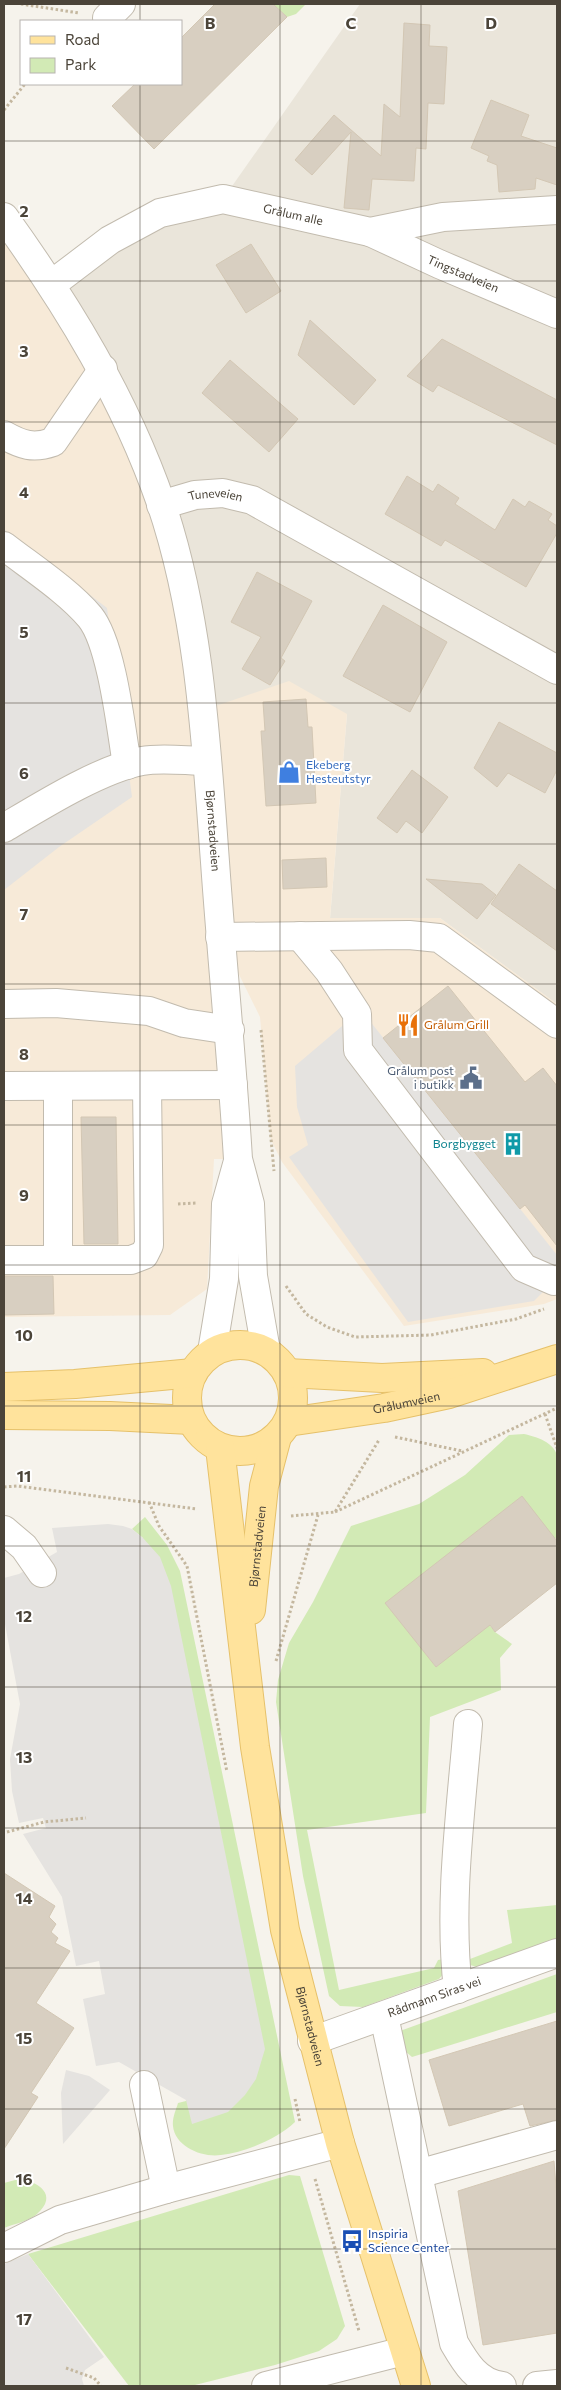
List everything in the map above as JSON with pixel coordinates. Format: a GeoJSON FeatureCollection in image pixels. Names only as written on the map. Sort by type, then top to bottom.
{"type":"FeatureCollection","features":[{"type":"Feature","properties":{"kind":"main road"},"geometry":{"type":"LineString","coordinates":[[230,1345],[248,1345],[266,1351],[278,1360],[287,1373],[293,1389],[293,1406],[282,1430],[258,1449],[241,1452],[220,1448],[203,1437],[191,1420],[186,1396],[193,1373],[212,1352],[230,1345]]}},
{"type":"Feature","properties":{"kind":"main road","name":"Grålumveien"},"geometry":{"type":"LineString","coordinates":[[282,1430],[449,1394],[557,1359]]}},
{"type":"Feature","properties":{"kind":"main road","name":"Grålumveien"},"geometry":{"type":"LineString","coordinates":[[287,1373],[382,1378],[522,1371]]}},
{"type":"Feature","properties":{"kind":"main road"},"geometry":{"type":"LineString","coordinates":[[4,1387],[75,1384],[193,1373]]}},
{"type":"Feature","properties":{"kind":"main road"},"geometry":{"type":"LineString","coordinates":[[4,1415],[110,1416],[191,1420]]}},
{"type":"Feature","properties":{"kind":"main road","name":"Bjørnstadveien"},"geometry":{"type":"LineString","coordinates":[[246,1658],[264,1486],[282,1430]]}},
{"type":"Feature","properties":{"kind":"main road","name":"Bjørnstadveien"},"geometry":{"type":"LineString","coordinates":[[220,1448],[255,1747],[283,1921],[312,2041],[340,2143],[416,2386]]}},
{"type":"Feature","properties":{"kind":"street","name":"Grålum alle"},"geometry":{"type":"LineString","coordinates":[[52,284],[110,240],[160,213],[223,199],[370,232],[442,216],[557,210]]}},
{"type":"Feature","properties":{"kind":"street"},"geometry":{"type":"LineString","coordinates":[[4,217],[52,284],[103,369],[142,451],[161,505]]}},
{"type":"Feature","properties":{"kind":"street","name":"Tingstadveien"},"geometry":{"type":"LineString","coordinates":[[370,232],[439,264],[557,314]]}},
{"type":"Feature","properties":{"kind":"street"},"geometry":{"type":"LineString","coordinates":[[4,435],[23,445],[39,447],[53,442],[103,369]]}},
{"type":"Feature","properties":{"kind":"street","name":"Tuneveien"},"geometry":{"type":"LineString","coordinates":[[161,505],[196,495],[223,493],[252,500],[557,670]]}},
{"type":"Feature","properties":{"kind":"street","name":"Bjørnstadveien"},"geometry":{"type":"LineString","coordinates":[[161,505],[181,572],[203,710],[220,937],[230,1030],[238,1159],[250,1204],[253,1276],[266,1351]]}},
{"type":"Feature","properties":{"kind":"street"},"geometry":{"type":"LineString","coordinates":[[4,546],[91,618],[106,650],[128,765]]}},
{"type":"Feature","properties":{"kind":"street"},"geometry":{"type":"LineString","coordinates":[[4,828],[108,772],[143,760],[207,761]]}},
{"type":"Feature","properties":{"kind":"street"},"geometry":{"type":"LineString","coordinates":[[220,937],[409,935],[439,938],[557,1024]]}},
{"type":"Feature","properties":{"kind":"street"},"geometry":{"type":"LineString","coordinates":[[300,936],[329,970],[356,1014],[358,1050],[524,1268],[554,1281],[557,1280]]}},
{"type":"Feature","properties":{"kind":"street"},"geometry":{"type":"LineString","coordinates":[[4,1004],[56,1003],[149,1011],[184,1023],[230,1030]]}},
{"type":"Feature","properties":{"kind":"street"},"geometry":{"type":"LineString","coordinates":[[4,1086],[233,1085]]}},
{"type":"Feature","properties":{"kind":"street"},"geometry":{"type":"LineString","coordinates":[[58,1086],[58,1260]]}},
{"type":"Feature","properties":{"kind":"street"},"geometry":{"type":"LineString","coordinates":[[4,1260],[131,1260],[144,1255],[149,1244],[147,1086]]}},
{"type":"Feature","properties":{"kind":"street","name":"Bjørnstadveien"},"geometry":{"type":"LineString","coordinates":[[212,1352],[224,1279],[226,1204],[238,1159]]}},
{"type":"Feature","properties":{"kind":"street"},"geometry":{"type":"LineString","coordinates":[[4,1530],[24,1547],[42,1573]]}},
{"type":"Feature","properties":{"kind":"street"},"geometry":{"type":"LineString","coordinates":[[458,1989],[455,1965],[457,1864],[468,1724]]}},
{"type":"Feature","properties":{"kind":"street","name":"Rådmann Siras vei"},"geometry":{"type":"LineString","coordinates":[[312,2041],[557,1953]]}},
{"type":"Feature","properties":{"kind":"street"},"geometry":{"type":"LineString","coordinates":[[384,2016],[454,2343],[466,2364],[479,2377],[495,2385],[502,2386]]}},
{"type":"Feature","properties":{"kind":"street"},"geometry":{"type":"LineString","coordinates":[[144,2085],[166,2189]]}},
{"type":"Feature","properties":{"kind":"street"},"geometry":{"type":"LineString","coordinates":[[418,2174],[557,2135]]}},
{"type":"Feature","properties":{"kind":"street"},"geometry":{"type":"LineString","coordinates":[[4,2248],[60,2220],[166,2189],[340,2143]]}},
{"type":"Feature","properties":{"kind":"street"},"geometry":{"type":"LineString","coordinates":[[266,2386],[404,2352]]}},
{"type":"Feature","properties":{"kind":"street"},"geometry":{"type":"LineString","coordinates":[[537,2386],[557,2384]]}},
{"type":"Feature","properties":{"kind":"path"},"geometry":{"type":"LineString","coordinates":[[21,4],[114,11]]}},
{"type":"Feature","properties":{"kind":"path"},"geometry":{"type":"LineString","coordinates":[[4,110],[24,85]]}},
{"type":"Feature","properties":{"kind":"path"},"geometry":{"type":"LineString","coordinates":[[261,1026],[274,1177]]}},
{"type":"Feature","properties":{"kind":"path"},"geometry":{"type":"LineString","coordinates":[[284,1283],[306,1314],[327,1327],[355,1337],[431,1335],[516,1319],[549,1308]]}},
{"type":"Feature","properties":{"kind":"path"},"geometry":{"type":"LineString","coordinates":[[285,1516],[318,1515],[335,1512],[557,1408]]}},
{"type":"Feature","properties":{"kind":"path"},"geometry":{"type":"LineString","coordinates":[[545,1414],[557,1448]]}},
{"type":"Feature","properties":{"kind":"path"},"geometry":{"type":"LineString","coordinates":[[335,1512],[382,1435]]}},
{"type":"Feature","properties":{"kind":"path"},"geometry":{"type":"LineString","coordinates":[[391,1437],[463,1451]]}},
{"type":"Feature","properties":{"kind":"path"},"geometry":{"type":"LineString","coordinates":[[4,1487],[17,1486],[201,1510]]}},
{"type":"Feature","properties":{"kind":"path"},"geometry":{"type":"LineString","coordinates":[[275,1668],[318,1515]]}},
{"type":"Feature","properties":{"kind":"path"},"geometry":{"type":"LineString","coordinates":[[7,1832],[44,1822],[86,1818]]}},
{"type":"Feature","properties":{"kind":"path"},"geometry":{"type":"LineString","coordinates":[[66,2368],[94,2378],[101,2386]]}},
{"type":"Feature","properties":{"kind":"shaded area"},"geometry":{"type":"Polygon","coordinates":[[[360,4],[557,4],[557,1004],[440,918],[330,919],[347,714],[203,710],[52,284],[110,240],[223,199],[360,4]]]}},
{"type":"Feature","properties":{"kind":"shaded area"},"geometry":{"type":"Polygon","coordinates":[[[4,220],[161,505],[204,710],[289,681],[347,714],[330,918],[440,918],[557,1004],[557,1299],[544,1304],[404,1326],[282,1162],[271,1140],[260,1017],[221,938],[238,1159],[214,1159],[207,1289],[170,1315],[4,1317],[4,220]]]}},
{"type":"Feature","properties":{"kind":"shaded area"},"geometry":{"type":"Polygon","coordinates":[[[4,529],[107,608],[132,797],[59,847],[4,890],[4,529]]]}},
{"type":"Feature","properties":{"kind":"shaded area"},"geometry":{"type":"Polygon","coordinates":[[[361,1010],[557,1255],[557,1278],[534,1301],[408,1322],[289,1157],[308,1145],[297,1107],[295,1066],[361,1010]]]}},
{"type":"Feature","properties":{"kind":"shaded area"},"geometry":{"type":"Polygon","coordinates":[[[108,1524],[132,1529],[143,1538],[160,1557],[171,1586],[265,2049],[256,2079],[245,2095],[228,2112],[192,2124],[186,2100],[119,2062],[96,2066],[83,1999],[105,1994],[99,1961],[76,1966],[62,1897],[23,1834],[46,1828],[43,1818],[19,1823],[12,1791],[10,1759],[20,1704],[4,1619],[4,1578],[19,1574],[57,1552],[52,1528],[108,1524]]]}},
{"type":"Feature","properties":{"kind":"shaded area"},"geometry":{"type":"Polygon","coordinates":[[[66,2070],[89,2076],[110,2090],[63,2144],[61,2093],[66,2070]]]}},
{"type":"Feature","properties":{"kind":"shaded area"},"geometry":{"type":"Polygon","coordinates":[[[28,2254],[104,2357],[85,2370],[82,2379],[84,2386],[4,2386],[4,2264],[28,2254]]]}},
{"type":"Feature","properties":{"kind":"green space"},"geometry":{"type":"Polygon","coordinates":[[[273,4],[306,4],[296,14],[287,17],[273,4]]]}},
{"type":"Feature","properties":{"kind":"green space"},"geometry":{"type":"Polygon","coordinates":[[[524,1434],[548,1443],[557,1455],[557,1537],[419,1645],[436,1667],[488,1623],[495,1632],[512,1644],[500,1658],[501,1690],[430,1717],[426,1813],[307,1830],[339,1990],[434,1968],[438,1960],[444,1959],[445,1972],[439,1979],[363,2007],[340,2006],[329,1996],[303,1876],[276,1702],[278,1680],[289,1643],[313,1602],[351,1526],[419,1504],[465,1475],[509,1435],[524,1434]]]}},
{"type":"Feature","properties":{"kind":"green space"},"geometry":{"type":"Polygon","coordinates":[[[145,1517],[167,1545],[180,1571],[295,2122],[261,2144],[221,2155],[206,2155],[191,2150],[179,2140],[173,2126],[178,2103],[186,2101],[143,1538],[132,1529],[145,1517]]]}},
{"type":"Feature","properties":{"kind":"green space"},"geometry":{"type":"Polygon","coordinates":[[[557,1905],[557,1938],[477,1967],[470,1965],[470,1959],[512,1943],[507,1910],[557,1905]]]}},
{"type":"Feature","properties":{"kind":"green space"},"geometry":{"type":"Polygon","coordinates":[[[557,1974],[557,2012],[412,2057],[405,2051],[400,2031],[557,1974]]]}},
{"type":"Feature","properties":{"kind":"green space"},"geometry":{"type":"Polygon","coordinates":[[[289,2175],[300,2176],[345,2326],[337,2339],[319,2351],[275,2365],[191,2386],[129,2386],[28,2254],[289,2175]]]}},
{"type":"Feature","properties":{"kind":"green space"},"geometry":{"type":"Polygon","coordinates":[[[19,2179],[39,2186],[46,2195],[46,2201],[34,2216],[4,2228],[4,2183],[19,2179]]]}},
{"type":"Feature","properties":{"kind":"building"},"geometry":{"type":"Polygon","coordinates":[[[215,4],[273,4],[287,17],[154,149],[112,106],[134,85],[182,85],[182,37],[215,4]]]}},
{"type":"Feature","properties":{"kind":"building"},"geometry":{"type":"Polygon","coordinates":[[[404,23],[430,25],[429,46],[447,47],[444,104],[428,103],[426,149],[416,148],[414,181],[372,179],[369,210],[344,208],[351,132],[312,175],[295,160],[334,115],[381,156],[384,104],[400,117],[404,23]]]}},
{"type":"Feature","properties":{"kind":"building"},"geometry":{"type":"Polygon","coordinates":[[[491,100],[529,115],[521,136],[557,148],[557,185],[536,178],[535,189],[499,192],[497,165],[487,161],[489,156],[471,148],[491,100]]]}},
{"type":"Feature","properties":{"kind":"building"},"geometry":{"type":"Polygon","coordinates":[[[251,244],[281,291],[246,313],[216,265],[251,244]]]}},
{"type":"Feature","properties":{"kind":"building"},"geometry":{"type":"Polygon","coordinates":[[[310,320],[376,380],[354,405],[298,355],[310,320]]]}},
{"type":"Feature","properties":{"kind":"building"},"geometry":{"type":"Polygon","coordinates":[[[442,339],[557,400],[557,445],[438,385],[433,392],[407,376],[442,339]]]}},
{"type":"Feature","properties":{"kind":"building"},"geometry":{"type":"Polygon","coordinates":[[[230,360],[298,419],[269,452],[202,393],[230,360]]]}},
{"type":"Feature","properties":{"kind":"building"},"geometry":{"type":"Polygon","coordinates":[[[407,476],[433,492],[438,484],[459,498],[455,504],[495,530],[513,499],[525,507],[529,501],[552,514],[548,520],[557,526],[557,533],[526,587],[445,540],[441,546],[385,514],[407,476]]]}},
{"type":"Feature","properties":{"kind":"building"},"geometry":{"type":"Polygon","coordinates":[[[257,572],[312,601],[281,658],[285,661],[270,685],[242,669],[261,637],[231,622],[257,572]]]}},
{"type":"Feature","properties":{"kind":"building"},"geometry":{"type":"Polygon","coordinates":[[[383,605],[447,642],[410,712],[343,676],[383,605]]]}},
{"type":"Feature","properties":{"kind":"building","name":"Ekeberg Hesteutstyr"},"geometry":{"type":"Polygon","coordinates":[[[306,699],[308,727],[312,727],[316,803],[266,806],[261,731],[265,731],[263,702],[306,699]]]}},
{"type":"Feature","properties":{"kind":"building"},"geometry":{"type":"Polygon","coordinates":[[[499,722],[557,753],[557,770],[545,793],[508,773],[497,787],[474,768],[499,722]]]}},
{"type":"Feature","properties":{"kind":"building"},"geometry":{"type":"Polygon","coordinates":[[[412,770],[448,797],[422,833],[406,821],[397,833],[377,818],[412,770]]]}},
{"type":"Feature","properties":{"kind":"building"},"geometry":{"type":"Polygon","coordinates":[[[326,858],[327,887],[283,889],[282,860],[326,858]]]}},
{"type":"Feature","properties":{"kind":"building"},"geometry":{"type":"Polygon","coordinates":[[[519,864],[557,891],[557,951],[491,904],[519,864]]]}},
{"type":"Feature","properties":{"kind":"building"},"geometry":{"type":"Polygon","coordinates":[[[426,879],[482,884],[496,895],[477,919],[426,879]]]}},
{"type":"Feature","properties":{"kind":"building","name":"Borgbygget"},"geometry":{"type":"Polygon","coordinates":[[[448,986],[525,1082],[543,1068],[557,1086],[557,1246],[525,1205],[520,1209],[383,1038],[448,986]]]}},
{"type":"Feature","properties":{"kind":"building"},"geometry":{"type":"Polygon","coordinates":[[[81,1117],[116,1117],[118,1244],[84,1244],[81,1117]]]}},
{"type":"Feature","properties":{"kind":"building"},"geometry":{"type":"Polygon","coordinates":[[[4,1276],[53,1276],[54,1314],[4,1315],[4,1276]]]}},
{"type":"Feature","properties":{"kind":"building"},"geometry":{"type":"Polygon","coordinates":[[[522,1496],[557,1541],[557,1583],[495,1632],[490,1625],[436,1667],[385,1603],[522,1496]]]}},
{"type":"Feature","properties":{"kind":"building"},"geometry":{"type":"Polygon","coordinates":[[[4,1873],[55,1906],[49,1917],[56,1924],[51,1932],[58,1938],[55,1943],[70,1951],[36,2003],[74,2028],[31,2093],[38,2097],[4,2149],[4,1873]]]}},
{"type":"Feature","properties":{"kind":"building"},"geometry":{"type":"Polygon","coordinates":[[[557,2021],[557,2120],[530,2126],[523,2104],[449,2126],[429,2060],[557,2021]]]}},
{"type":"Feature","properties":{"kind":"building"},"geometry":{"type":"Polygon","coordinates":[[[554,2161],[557,2199],[557,2333],[483,2345],[458,2191],[554,2161]]]}},
{"type":"Feature","properties":{"kind":"place","name":"Ekeberg Hesteutstyr"},"geometry":{"type":"Point","coordinates":[289,772]}},
{"type":"Feature","properties":{"kind":"place","name":"Grålum Grill"},"geometry":{"type":"Point","coordinates":[408,1025]}},
{"type":"Feature","properties":{"kind":"place","name":"Grålum post i butikk"},"geometry":{"type":"Point","coordinates":[471,1078]}},
{"type":"Feature","properties":{"kind":"place","name":"Borgbygget"},"geometry":{"type":"Point","coordinates":[513,1144]}},
{"type":"Feature","properties":{"kind":"place","name":"Inspiria Science Center"},"geometry":{"type":"Point","coordinates":[352,2241]}}]}
